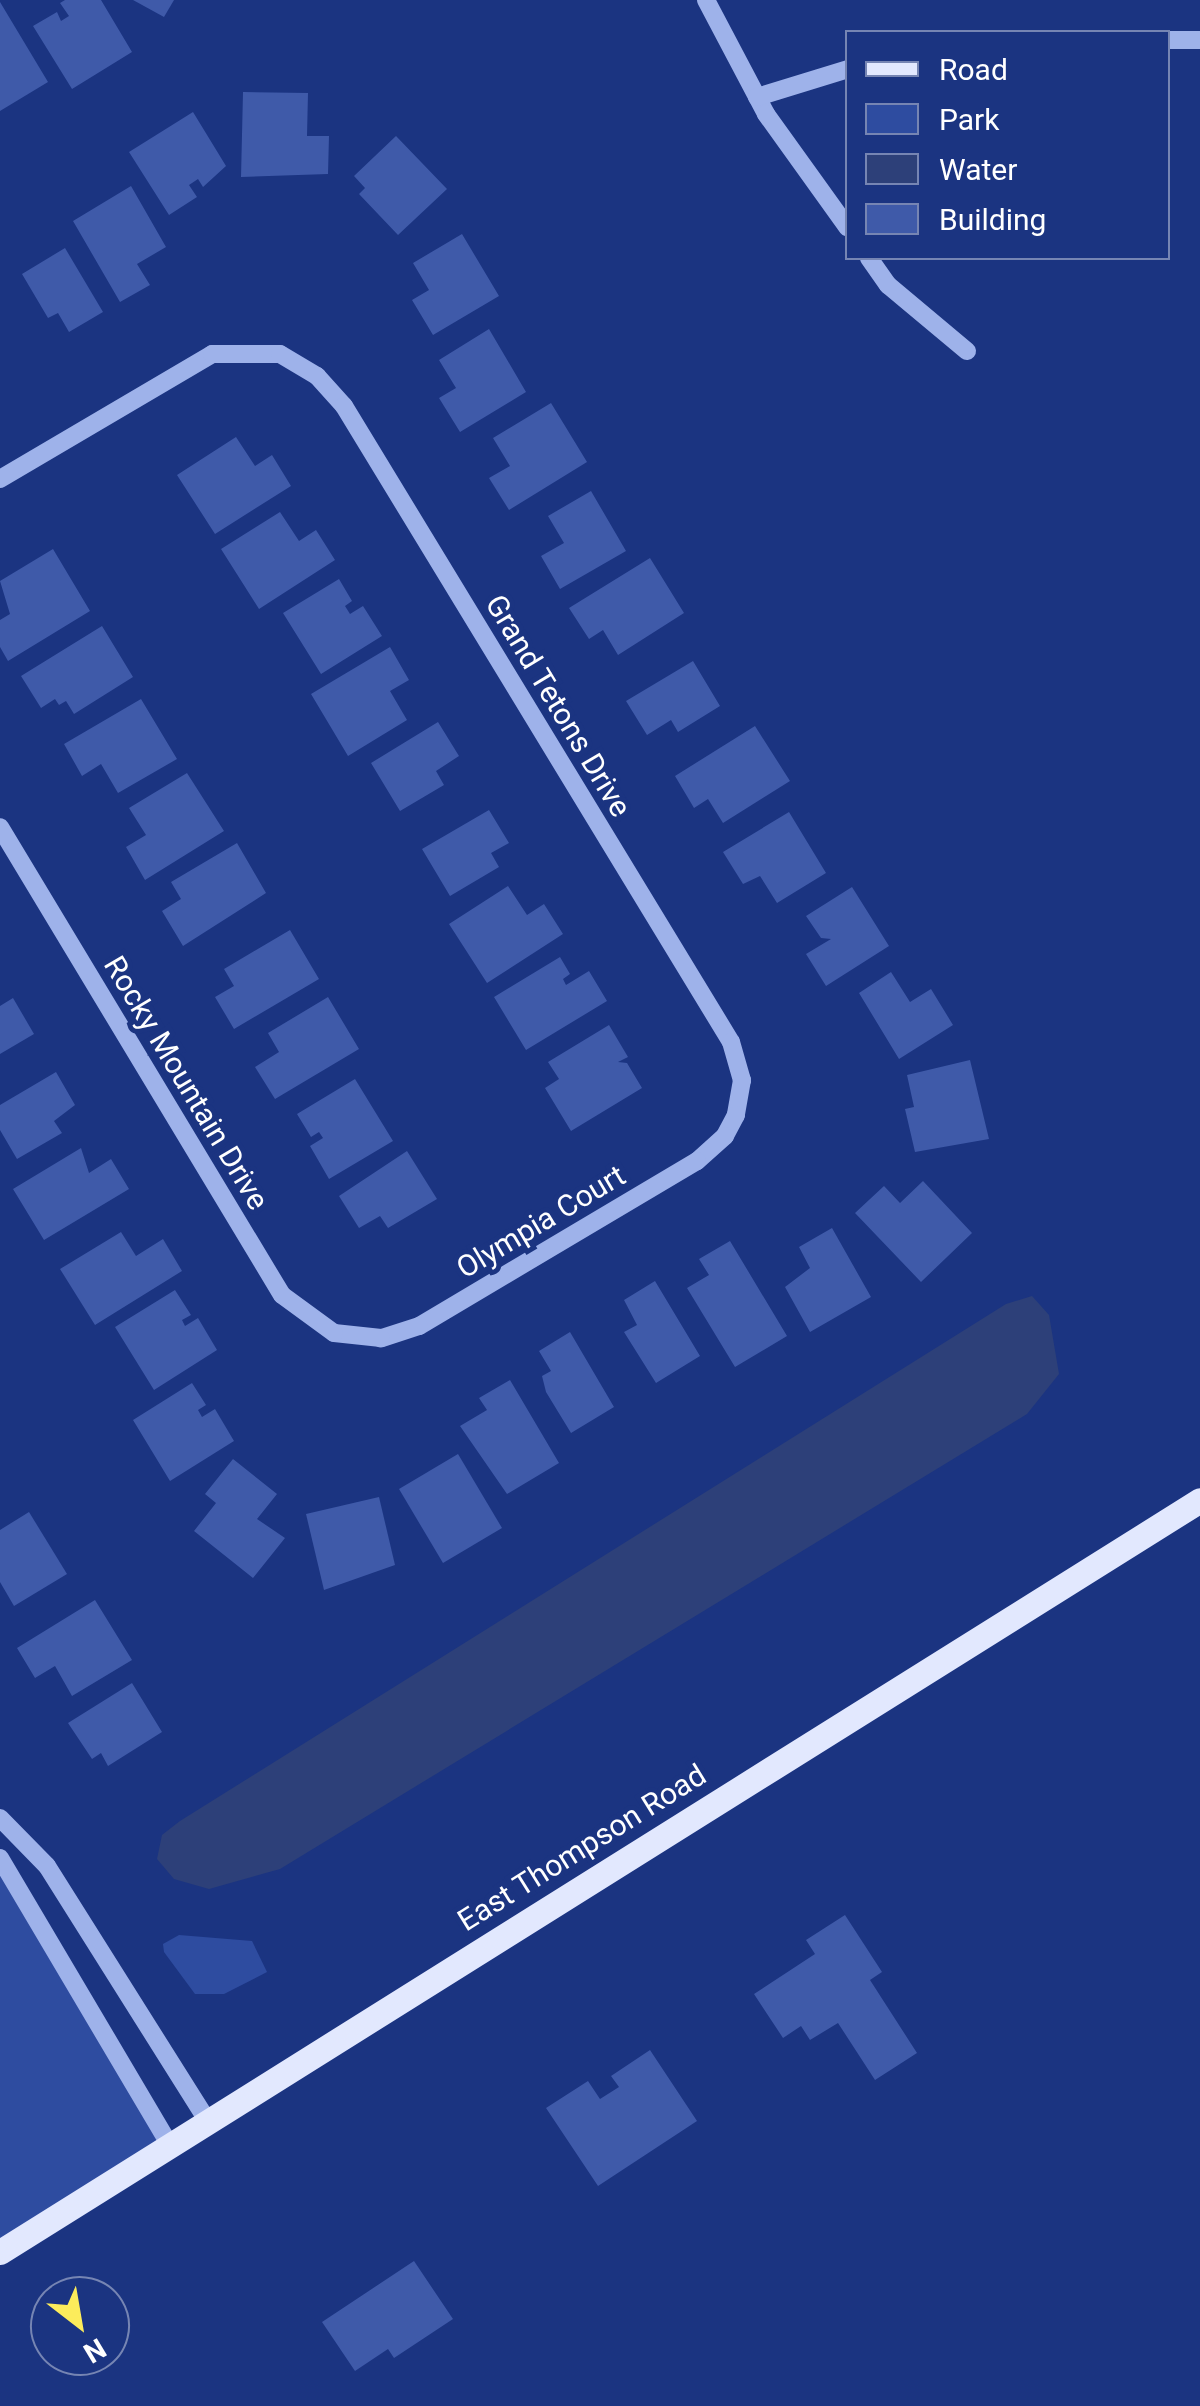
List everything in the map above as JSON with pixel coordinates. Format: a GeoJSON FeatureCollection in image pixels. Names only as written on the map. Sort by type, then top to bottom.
{"type":"FeatureCollection","features":[{"type":"Feature","properties":{"kind":"main road","name":"East Thompson Road"},"geometry":{"type":"LineString","coordinates":[[0,2252],[1200,1500]]}},
{"type":"Feature","properties":{"kind":"street"},"geometry":{"type":"LineString","coordinates":[[706,0],[758,97],[845,224]]}},
{"type":"Feature","properties":{"kind":"street"},"geometry":{"type":"LineString","coordinates":[[1170,40],[1200,40]]}},
{"type":"Feature","properties":{"kind":"street"},"geometry":{"type":"LineString","coordinates":[[758,97],[845,70]]}},
{"type":"Feature","properties":{"kind":"street"},"geometry":{"type":"LineString","coordinates":[[869,260],[888,285],[968,351]]}},
{"type":"Feature","properties":{"kind":"street","name":"Grand Tetons Drive"},"geometry":{"type":"LineString","coordinates":[[0,480],[202,358],[244,350],[280,354],[335,392],[731,1042],[742,1080],[736,1114]]}},
{"type":"Feature","properties":{"kind":"street","name":"Rocky Mountain Drive"},"geometry":{"type":"LineString","coordinates":[[0,827],[282,1295],[307,1320],[352,1337]]}},
{"type":"Feature","properties":{"kind":"street","name":"Olympia Court"},"geometry":{"type":"LineString","coordinates":[[352,1337],[381,1338],[419,1326],[697,1161],[725,1136],[736,1114]]}},
{"type":"Feature","properties":{"kind":"street"},"geometry":{"type":"LineString","coordinates":[[0,1818],[47,1866],[207,2120]]}},
{"type":"Feature","properties":{"kind":"street"},"geometry":{"type":"LineString","coordinates":[[0,1858],[169,2144]]}},
{"type":"Feature","properties":{"kind":"green space"},"geometry":{"type":"Polygon","coordinates":[[[0,1858],[169,2144],[0,2252],[0,1858]]]}},
{"type":"Feature","properties":{"kind":"green space"},"geometry":{"type":"Polygon","coordinates":[[[179,1935],[252,1941],[267,1972],[224,1994],[195,1994],[164,1952],[163,1944],[179,1935]]]}},
{"type":"Feature","properties":{"kind":"water"},"geometry":{"type":"Polygon","coordinates":[[[1032,1296],[1049,1315],[1059,1374],[1027,1414],[280,1869],[209,1889],[174,1879],[157,1859],[162,1835],[180,1821],[1006,1304],[1032,1296]]]}},
{"type":"Feature","properties":{"kind":"building"},"geometry":{"type":"Polygon","coordinates":[[[101,0],[132,52],[72,89],[33,26],[57,12],[61,21],[69,16],[60,3],[101,0]]]}},
{"type":"Feature","properties":{"kind":"building"},"geometry":{"type":"Polygon","coordinates":[[[133,0],[174,0],[164,17],[133,0]]]}},
{"type":"Feature","properties":{"kind":"building"},"geometry":{"type":"Polygon","coordinates":[[[0,2],[48,82],[0,111],[0,2]]]}},
{"type":"Feature","properties":{"kind":"building"},"geometry":{"type":"Polygon","coordinates":[[[243,92],[308,93],[307,136],[329,136],[328,174],[241,177],[243,92]]]}},
{"type":"Feature","properties":{"kind":"building"},"geometry":{"type":"Polygon","coordinates":[[[193,112],[226,166],[203,187],[198,179],[189,185],[197,197],[169,215],[129,152],[193,112]]]}},
{"type":"Feature","properties":{"kind":"building"},"geometry":{"type":"Polygon","coordinates":[[[396,136],[447,189],[398,235],[359,194],[365,188],[354,176],[396,136]]]}},
{"type":"Feature","properties":{"kind":"building"},"geometry":{"type":"Polygon","coordinates":[[[131,186],[166,247],[137,264],[150,285],[120,302],[73,221],[131,186]]]}},
{"type":"Feature","properties":{"kind":"building"},"geometry":{"type":"Polygon","coordinates":[[[462,234],[499,296],[433,335],[412,300],[429,290],[413,263],[462,234]]]}},
{"type":"Feature","properties":{"kind":"building"},"geometry":{"type":"Polygon","coordinates":[[[65,248],[103,312],[69,332],[58,313],[48,318],[22,274],[65,248]]]}},
{"type":"Feature","properties":{"kind":"building"},"geometry":{"type":"Polygon","coordinates":[[[489,329],[526,392],[460,432],[439,398],[456,388],[439,360],[489,329]]]}},
{"type":"Feature","properties":{"kind":"building"},"geometry":{"type":"Polygon","coordinates":[[[551,403],[587,462],[509,510],[489,478],[510,466],[493,438],[551,403]]]}},
{"type":"Feature","properties":{"kind":"building"},"geometry":{"type":"Polygon","coordinates":[[[236,437],[255,466],[272,455],[291,486],[215,534],[177,475],[236,437]]]}},
{"type":"Feature","properties":{"kind":"building"},"geometry":{"type":"Polygon","coordinates":[[[591,491],[626,551],[560,589],[541,556],[564,543],[548,516],[591,491]]]}},
{"type":"Feature","properties":{"kind":"building"},"geometry":{"type":"Polygon","coordinates":[[[280,512],[299,541],[316,530],[335,560],[259,609],[221,549],[280,512]]]}},
{"type":"Feature","properties":{"kind":"building"},"geometry":{"type":"Polygon","coordinates":[[[53,549],[90,611],[8,661],[0,647],[0,620],[10,614],[0,581],[53,549]]]}},
{"type":"Feature","properties":{"kind":"building"},"geometry":{"type":"Polygon","coordinates":[[[650,558],[684,613],[618,655],[603,630],[589,639],[569,608],[650,558]]]}},
{"type":"Feature","properties":{"kind":"building"},"geometry":{"type":"Polygon","coordinates":[[[339,579],[352,601],[345,606],[350,614],[363,606],[382,636],[321,674],[283,613],[339,579]]]}},
{"type":"Feature","properties":{"kind":"building"},"geometry":{"type":"Polygon","coordinates":[[[102,626],[133,677],[74,714],[66,701],[59,705],[55,699],[41,708],[21,676],[102,626]]]}},
{"type":"Feature","properties":{"kind":"building"},"geometry":{"type":"Polygon","coordinates":[[[390,647],[409,680],[390,691],[407,720],[348,756],[311,694],[390,647]]]}},
{"type":"Feature","properties":{"kind":"building"},"geometry":{"type":"Polygon","coordinates":[[[693,661],[720,706],[678,732],[671,720],[647,735],[626,701],[693,661]]]}},
{"type":"Feature","properties":{"kind":"building"},"geometry":{"type":"Polygon","coordinates":[[[141,699],[177,759],[118,793],[101,764],[82,776],[64,744],[141,699]]]}},
{"type":"Feature","properties":{"kind":"building"},"geometry":{"type":"Polygon","coordinates":[[[438,722],[459,756],[436,771],[444,785],[400,811],[371,763],[438,722]]]}},
{"type":"Feature","properties":{"kind":"building"},"geometry":{"type":"Polygon","coordinates":[[[755,726],[790,781],[723,823],[708,799],[694,808],[675,776],[755,726]]]}},
{"type":"Feature","properties":{"kind":"building"},"geometry":{"type":"Polygon","coordinates":[[[187,773],[224,831],[145,880],[126,847],[146,835],[129,808],[187,773]]]}},
{"type":"Feature","properties":{"kind":"building"},"geometry":{"type":"Polygon","coordinates":[[[489,810],[509,843],[491,853],[499,867],[450,896],[422,849],[489,810]]]}},
{"type":"Feature","properties":{"kind":"building"},"geometry":{"type":"Polygon","coordinates":[[[789,812],[826,873],[777,903],[760,876],[743,884],[723,852],[789,812]]]}},
{"type":"Feature","properties":{"kind":"building"},"geometry":{"type":"Polygon","coordinates":[[[237,843],[266,893],[183,946],[162,911],[181,899],[171,882],[237,843]]]}},
{"type":"Feature","properties":{"kind":"building"},"geometry":{"type":"Polygon","coordinates":[[[508,886],[527,915],[544,904],[563,934],[487,983],[449,924],[508,886]]]}},
{"type":"Feature","properties":{"kind":"building"},"geometry":{"type":"Polygon","coordinates":[[[852,887],[889,946],[826,986],[806,954],[831,939],[821,938],[806,916],[852,887]]]}},
{"type":"Feature","properties":{"kind":"building"},"geometry":{"type":"Polygon","coordinates":[[[290,930],[319,979],[234,1029],[215,997],[234,986],[224,969],[290,930]]]}},
{"type":"Feature","properties":{"kind":"building"},"geometry":{"type":"Polygon","coordinates":[[[560,957],[570,974],[563,979],[566,985],[589,971],[607,1001],[526,1050],[494,997],[560,957]]]}},
{"type":"Feature","properties":{"kind":"building"},"geometry":{"type":"Polygon","coordinates":[[[891,972],[910,1002],[931,989],[953,1025],[899,1059],[859,993],[891,972]]]}},
{"type":"Feature","properties":{"kind":"building"},"geometry":{"type":"Polygon","coordinates":[[[328,997],[359,1049],[275,1099],[255,1067],[279,1052],[268,1033],[328,997]]]}},
{"type":"Feature","properties":{"kind":"building"},"geometry":{"type":"Polygon","coordinates":[[[13,998],[34,1034],[0,1054],[0,1006],[13,998]]]}},
{"type":"Feature","properties":{"kind":"building"},"geometry":{"type":"Polygon","coordinates":[[[609,1025],[628,1057],[618,1062],[627,1063],[642,1088],[571,1131],[545,1088],[559,1079],[548,1062],[609,1025]]]}},
{"type":"Feature","properties":{"kind":"building"},"geometry":{"type":"Polygon","coordinates":[[[970,1060],[989,1139],[915,1152],[905,1109],[914,1107],[907,1075],[970,1060]]]}},
{"type":"Feature","properties":{"kind":"building"},"geometry":{"type":"Polygon","coordinates":[[[56,1072],[75,1105],[54,1121],[62,1133],[17,1159],[0,1130],[0,1105],[56,1072]]]}},
{"type":"Feature","properties":{"kind":"building"},"geometry":{"type":"Polygon","coordinates":[[[355,1079],[393,1141],[329,1179],[310,1146],[323,1138],[319,1132],[311,1137],[297,1114],[355,1079]]]}},
{"type":"Feature","properties":{"kind":"building"},"geometry":{"type":"Polygon","coordinates":[[[81,1148],[89,1173],[111,1159],[129,1189],[44,1240],[13,1189],[81,1148]]]}},
{"type":"Feature","properties":{"kind":"building"},"geometry":{"type":"Polygon","coordinates":[[[407,1151],[437,1199],[388,1228],[380,1216],[359,1228],[339,1196],[407,1151]]]}},
{"type":"Feature","properties":{"kind":"building"},"geometry":{"type":"Polygon","coordinates":[[[923,1181],[972,1233],[921,1282],[855,1213],[884,1186],[900,1203],[923,1181]]]}},
{"type":"Feature","properties":{"kind":"building"},"geometry":{"type":"Polygon","coordinates":[[[832,1228],[871,1297],[810,1332],[785,1287],[810,1268],[799,1247],[832,1228]]]}},
{"type":"Feature","properties":{"kind":"building"},"geometry":{"type":"Polygon","coordinates":[[[121,1232],[136,1256],[163,1239],[182,1271],[95,1325],[60,1269],[121,1232]]]}},
{"type":"Feature","properties":{"kind":"building"},"geometry":{"type":"Polygon","coordinates":[[[730,1241],[787,1336],[735,1367],[687,1288],[709,1275],[699,1259],[730,1241]]]}},
{"type":"Feature","properties":{"kind":"building"},"geometry":{"type":"Polygon","coordinates":[[[655,1281],[700,1356],[656,1383],[624,1332],[637,1325],[624,1300],[655,1281]]]}},
{"type":"Feature","properties":{"kind":"building"},"geometry":{"type":"Polygon","coordinates":[[[175,1290],[191,1315],[182,1320],[185,1326],[198,1318],[217,1350],[154,1390],[115,1327],[175,1290]]]}},
{"type":"Feature","properties":{"kind":"building"},"geometry":{"type":"Polygon","coordinates":[[[570,1332],[614,1407],[571,1433],[546,1392],[542,1376],[551,1371],[539,1351],[570,1332]]]}},
{"type":"Feature","properties":{"kind":"building"},"geometry":{"type":"Polygon","coordinates":[[[510,1380],[559,1463],[507,1494],[460,1426],[487,1410],[479,1398],[510,1380]]]}},
{"type":"Feature","properties":{"kind":"building"},"geometry":{"type":"Polygon","coordinates":[[[192,1383],[206,1405],[198,1410],[202,1417],[215,1409],[234,1441],[170,1481],[133,1420],[192,1383]]]}},
{"type":"Feature","properties":{"kind":"building"},"geometry":{"type":"Polygon","coordinates":[[[458,1454],[502,1528],[443,1563],[399,1489],[458,1454]]]}},
{"type":"Feature","properties":{"kind":"building"},"geometry":{"type":"Polygon","coordinates":[[[233,1459],[277,1494],[257,1519],[285,1538],[253,1578],[194,1531],[216,1503],[205,1494],[233,1459]]]}},
{"type":"Feature","properties":{"kind":"building"},"geometry":{"type":"Polygon","coordinates":[[[379,1497],[395,1565],[324,1590],[306,1514],[379,1497]]]}},
{"type":"Feature","properties":{"kind":"building"},"geometry":{"type":"Polygon","coordinates":[[[29,1512],[67,1574],[14,1606],[0,1582],[0,1530],[29,1512]]]}},
{"type":"Feature","properties":{"kind":"building"},"geometry":{"type":"Polygon","coordinates":[[[95,1600],[132,1660],[72,1696],[55,1666],[35,1678],[17,1648],[95,1600]]]}},
{"type":"Feature","properties":{"kind":"building"},"geometry":{"type":"Polygon","coordinates":[[[132,1683],[162,1732],[108,1766],[101,1753],[92,1759],[68,1723],[132,1683]]]}},
{"type":"Feature","properties":{"kind":"building"},"geometry":{"type":"Polygon","coordinates":[[[845,1915],[882,1972],[870,1980],[917,2053],[875,2080],[838,2023],[810,2040],[801,2026],[783,2038],[754,1994],[815,1954],[806,1940],[845,1915]]]}},
{"type":"Feature","properties":{"kind":"building"},"geometry":{"type":"Polygon","coordinates":[[[650,2050],[697,2121],[598,2186],[546,2108],[588,2081],[600,2099],[619,2087],[611,2076],[650,2050]]]}},
{"type":"Feature","properties":{"kind":"building"},"geometry":{"type":"Polygon","coordinates":[[[414,2261],[453,2319],[394,2358],[388,2349],[355,2371],[322,2322],[414,2261]]]}}]}
